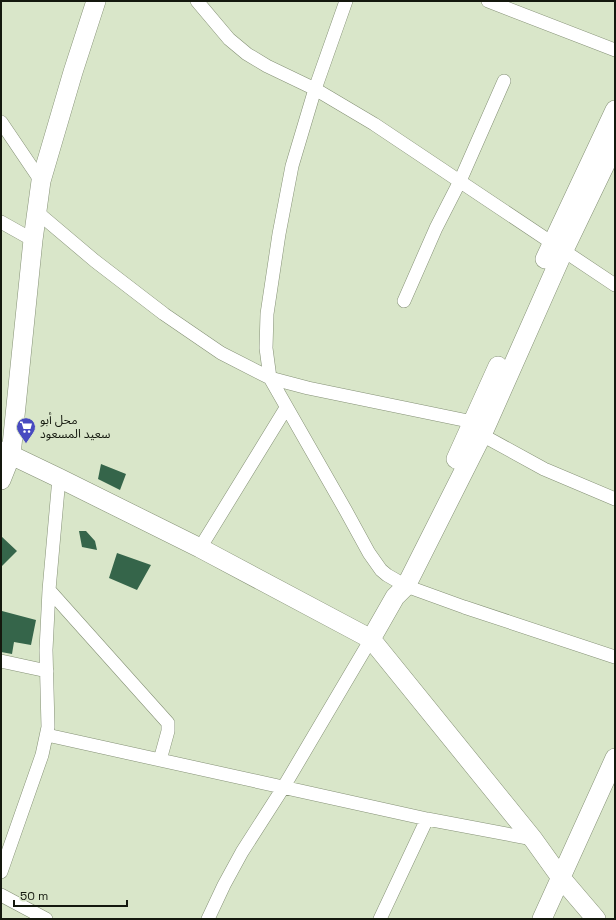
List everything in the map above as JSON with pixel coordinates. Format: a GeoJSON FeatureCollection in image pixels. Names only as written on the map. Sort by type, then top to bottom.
{"type":"FeatureCollection","features":[{"type":"Feature","properties":{"kind":"street"},"geometry":{"type":"LineString","coordinates":[[1,480],[6,453],[41,181],[73,72],[96,1]]}},
{"type":"Feature","properties":{"kind":"street"},"geometry":{"type":"LineString","coordinates":[[196,1],[229,39],[247,54],[267,66],[315,89],[374,124],[615,285]]}},
{"type":"Feature","properties":{"kind":"street"},"geometry":{"type":"LineString","coordinates":[[488,1],[615,50]]}},
{"type":"Feature","properties":{"kind":"street"},"geometry":{"type":"LineString","coordinates":[[344,2],[315,89],[292,166],[279,234],[267,314],[266,348],[270,378],[346,511],[368,553],[381,570],[400,588],[615,657]]}},
{"type":"Feature","properties":{"kind":"street"},"geometry":{"type":"LineString","coordinates":[[404,302],[436,228],[460,181],[504,81]]}},
{"type":"Feature","properties":{"kind":"street"},"geometry":{"type":"LineString","coordinates":[[208,919],[242,852],[283,788],[400,588],[478,429],[558,246],[615,110]]}},
{"type":"Feature","properties":{"kind":"street"},"geometry":{"type":"LineString","coordinates":[[1,122],[41,181]]}},
{"type":"Feature","properties":{"kind":"street"},"geometry":{"type":"LineString","coordinates":[[558,246],[615,144]]}},
{"type":"Feature","properties":{"kind":"street"},"geometry":{"type":"LineString","coordinates":[[37,212],[95,261],[169,317],[221,353],[270,378],[478,429],[544,469],[615,499]]}},
{"type":"Feature","properties":{"kind":"street"},"geometry":{"type":"LineString","coordinates":[[1,222],[33,240]]}},
{"type":"Feature","properties":{"kind":"street"},"geometry":{"type":"LineString","coordinates":[[200,548],[286,408]]}},
{"type":"Feature","properties":{"kind":"street"},"geometry":{"type":"LineString","coordinates":[[6,453],[200,548],[371,639],[533,839],[561,878],[596,919]]}},
{"type":"Feature","properties":{"kind":"street"},"geometry":{"type":"LineString","coordinates":[[1,872],[42,755],[47,735],[49,718],[46,650],[49,590],[59,478]]}},
{"type":"Feature","properties":{"kind":"street"},"geometry":{"type":"LineString","coordinates":[[49,590],[168,723],[168,731],[160,760]]}},
{"type":"Feature","properties":{"kind":"street"},"geometry":{"type":"LineString","coordinates":[[1,661],[47,671]]}},
{"type":"Feature","properties":{"kind":"street"},"geometry":{"type":"LineString","coordinates":[[47,735],[427,819],[533,839]]}},
{"type":"Feature","properties":{"kind":"street"},"geometry":{"type":"LineString","coordinates":[[542,919],[615,758]]}},
{"type":"Feature","properties":{"kind":"street"},"geometry":{"type":"LineString","coordinates":[[380,919],[427,819]]}},
{"type":"Feature","properties":{"kind":"street"},"geometry":{"type":"LineString","coordinates":[[1,895],[46,919]]}},
{"type":"Feature","properties":{"kind":"building"},"geometry":{"type":"Polygon","coordinates":[[[101,464],[126,474],[120,490],[98,479],[101,464]]]}},
{"type":"Feature","properties":{"kind":"building"},"geometry":{"type":"Polygon","coordinates":[[[79,531],[86,531],[95,541],[97,550],[82,547],[79,531]]]}},
{"type":"Feature","properties":{"kind":"building"},"geometry":{"type":"Polygon","coordinates":[[[1,536],[17,551],[1,567],[1,536]]]}},
{"type":"Feature","properties":{"kind":"building"},"geometry":{"type":"Polygon","coordinates":[[[117,553],[151,565],[137,590],[109,578],[117,553]]]}},
{"type":"Feature","properties":{"kind":"building"},"geometry":{"type":"Polygon","coordinates":[[[2,611],[36,620],[31,645],[14,642],[12,654],[1,652],[2,611]]]}},
{"type":"Feature","properties":{"kind":"place","name":"محل أبو سعيد المسعود"},"geometry":{"type":"Point","coordinates":[26,444]}}]}
